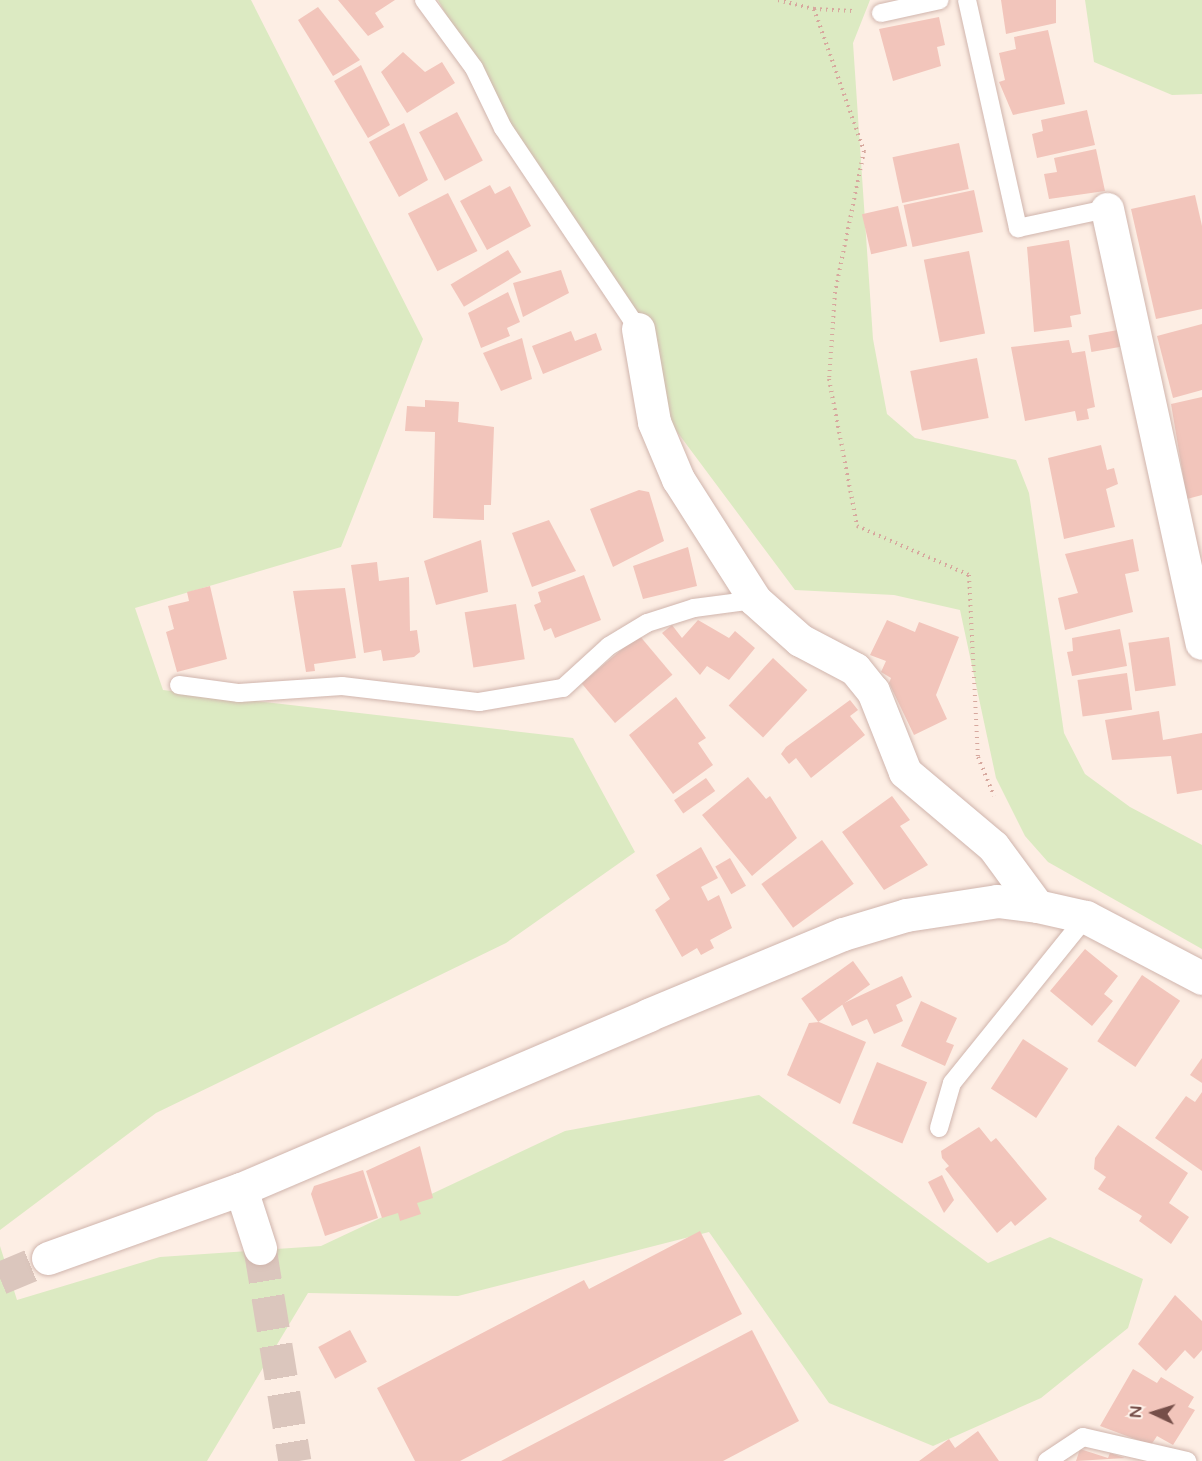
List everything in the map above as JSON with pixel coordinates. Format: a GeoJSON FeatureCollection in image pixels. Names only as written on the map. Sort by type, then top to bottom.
{"type":"FeatureCollection","features":[{"type":"Feature","properties":{"kind":"street"},"geometry":{"type":"LineString","coordinates":[[1107,209],[1202,642]]}},
{"type":"Feature","properties":{"kind":"street"},"geometry":{"type":"LineString","coordinates":[[638,328],[654,422],[678,479],[755,600],[800,640],[855,669],[873,691],[905,772],[993,846],[1037,906]]}},
{"type":"Feature","properties":{"kind":"street"},"geometry":{"type":"LineString","coordinates":[[48,1258],[241,1189],[843,934],[952,906],[997,901],[1037,906],[1086,917],[1202,978]]}},
{"type":"Feature","properties":{"kind":"street"},"geometry":{"type":"LineString","coordinates":[[241,1189],[260,1248]]}},
{"type":"Feature","properties":{"kind":"lane"},"geometry":{"type":"LineString","coordinates":[[424,0],[474,68],[503,128],[638,328]]}},
{"type":"Feature","properties":{"kind":"lane"},"geometry":{"type":"LineString","coordinates":[[881,13],[940,0]]}},
{"type":"Feature","properties":{"kind":"lane"},"geometry":{"type":"LineString","coordinates":[[967,0],[1018,228],[1107,209]]}},
{"type":"Feature","properties":{"kind":"lane"},"geometry":{"type":"LineString","coordinates":[[179,685],[238,693],[342,686],[479,702],[563,688],[609,646],[647,623],[694,608],[755,600]]}},
{"type":"Feature","properties":{"kind":"lane"},"geometry":{"type":"LineString","coordinates":[[939,1128],[952,1083],[1086,917]]}},
{"type":"Feature","properties":{"kind":"lane"},"geometry":{"type":"LineString","coordinates":[[1047,1461],[1083,1437],[1187,1461]]}},
{"type":"Feature","properties":{"kind":"path"},"geometry":{"type":"LineString","coordinates":[[778,0],[814,9],[881,13]]}},
{"type":"Feature","properties":{"kind":"path"},"geometry":{"type":"LineString","coordinates":[[814,9],[864,151],[835,292],[829,379],[857,526],[969,575],[978,757],[995,800]]}},
{"type":"Feature","properties":{"kind":"green space"},"geometry":{"type":"Polygon","coordinates":[[[0,0],[251,0],[423,339],[341,547],[135,608],[163,690],[573,738],[635,852],[506,943],[156,1113],[0,1230],[0,0]]]}},
{"type":"Feature","properties":{"kind":"green space"},"geometry":{"type":"Polygon","coordinates":[[[438,0],[870,0],[853,43],[873,339],[887,414],[915,438],[1016,460],[1029,493],[1064,733],[1085,774],[1130,807],[1202,845],[1202,949],[1048,862],[1025,836],[996,778],[960,610],[894,595],[795,590],[666,417],[607,270],[515,140],[438,0]]]}},
{"type":"Feature","properties":{"kind":"green space"},"geometry":{"type":"Polygon","coordinates":[[[1085,0],[1202,0],[1202,94],[1172,95],[1094,62],[1085,0]]]}},
{"type":"Feature","properties":{"kind":"green space"},"geometry":{"type":"Polygon","coordinates":[[[759,1095],[988,1263],[1050,1237],[1143,1279],[1128,1328],[1041,1398],[933,1446],[829,1403],[709,1232],[458,1296],[308,1293],[207,1461],[0,1461],[0,1246],[17,1300],[160,1257],[321,1246],[565,1131],[759,1095]]]}},
{"type":"Feature","properties":{"kind":"building"},"geometry":{"type":"Polygon","coordinates":[[[338,0],[395,0],[375,13],[384,27],[368,36],[338,0]]]}},
{"type":"Feature","properties":{"kind":"building"},"geometry":{"type":"Polygon","coordinates":[[[1001,0],[1056,0],[1056,23],[1006,34],[1001,0]]]}},
{"type":"Feature","properties":{"kind":"building"},"geometry":{"type":"Polygon","coordinates":[[[318,7],[360,60],[333,76],[298,20],[318,7]]]}},
{"type":"Feature","properties":{"kind":"building"},"geometry":{"type":"Polygon","coordinates":[[[939,17],[945,45],[937,47],[941,66],[893,81],[879,29],[939,17]]]}},
{"type":"Feature","properties":{"kind":"building"},"geometry":{"type":"Polygon","coordinates":[[[1048,30],[1065,104],[1013,115],[999,82],[1005,80],[999,53],[1016,49],[1014,37],[1048,30]]]}},
{"type":"Feature","properties":{"kind":"building"},"geometry":{"type":"Polygon","coordinates":[[[403,52],[425,72],[442,62],[455,83],[407,113],[381,72],[403,52]]]}},
{"type":"Feature","properties":{"kind":"building"},"geometry":{"type":"Polygon","coordinates":[[[361,65],[390,125],[368,138],[334,81],[361,65]]]}},
{"type":"Feature","properties":{"kind":"building"},"geometry":{"type":"Polygon","coordinates":[[[1087,110],[1095,145],[1037,158],[1032,134],[1043,131],[1041,120],[1087,110]]]}},
{"type":"Feature","properties":{"kind":"building"},"geometry":{"type":"Polygon","coordinates":[[[457,112],[483,161],[445,181],[419,132],[457,112]]]}},
{"type":"Feature","properties":{"kind":"building"},"geometry":{"type":"Polygon","coordinates":[[[404,123],[428,180],[399,197],[369,142],[404,123]]]}},
{"type":"Feature","properties":{"kind":"building"},"geometry":{"type":"Polygon","coordinates":[[[959,143],[969,189],[902,203],[892,157],[959,143]]]}},
{"type":"Feature","properties":{"kind":"building"},"geometry":{"type":"Polygon","coordinates":[[[1096,149],[1105,191],[1049,199],[1044,174],[1057,172],[1054,158],[1096,149]]]}},
{"type":"Feature","properties":{"kind":"building"},"geometry":{"type":"Polygon","coordinates":[[[490,185],[495,194],[510,186],[531,226],[487,250],[460,201],[490,185]]]}},
{"type":"Feature","properties":{"kind":"building"},"geometry":{"type":"Polygon","coordinates":[[[974,190],[983,232],[913,247],[904,205],[974,190]]]}},
{"type":"Feature","properties":{"kind":"building"},"geometry":{"type":"Polygon","coordinates":[[[448,193],[478,251],[437,271],[408,213],[448,193]]]}},
{"type":"Feature","properties":{"kind":"building"},"geometry":{"type":"Polygon","coordinates":[[[1195,195],[1202,226],[1202,309],[1156,319],[1131,209],[1195,195]]]}},
{"type":"Feature","properties":{"kind":"building"},"geometry":{"type":"Polygon","coordinates":[[[898,206],[907,246],[871,254],[862,214],[898,206]]]}},
{"type":"Feature","properties":{"kind":"building"},"geometry":{"type":"Polygon","coordinates":[[[1069,240],[1081,314],[1070,316],[1072,327],[1034,332],[1027,247],[1069,240]]]}},
{"type":"Feature","properties":{"kind":"building"},"geometry":{"type":"Polygon","coordinates":[[[508,250],[521,272],[464,307],[451,285],[508,250]]]}},
{"type":"Feature","properties":{"kind":"building"},"geometry":{"type":"Polygon","coordinates":[[[969,251],[985,333],[940,342],[924,260],[969,251]]]}},
{"type":"Feature","properties":{"kind":"building"},"geometry":{"type":"Polygon","coordinates":[[[561,270],[569,293],[523,317],[513,283],[561,270]]]}},
{"type":"Feature","properties":{"kind":"building"},"geometry":{"type":"Polygon","coordinates":[[[508,292],[520,322],[507,328],[510,336],[481,348],[468,313],[508,292]]]}},
{"type":"Feature","properties":{"kind":"building"},"geometry":{"type":"Polygon","coordinates":[[[1202,324],[1202,390],[1173,398],[1157,336],[1202,324]]]}},
{"type":"Feature","properties":{"kind":"building"},"geometry":{"type":"Polygon","coordinates":[[[1118,330],[1121,347],[1091,352],[1088,335],[1118,330]]]}},
{"type":"Feature","properties":{"kind":"building"},"geometry":{"type":"Polygon","coordinates":[[[571,331],[575,341],[596,333],[602,350],[543,374],[532,346],[571,331]]]}},
{"type":"Feature","properties":{"kind":"building"},"geometry":{"type":"Polygon","coordinates":[[[522,338],[532,379],[501,391],[483,353],[522,338]]]}},
{"type":"Feature","properties":{"kind":"building"},"geometry":{"type":"Polygon","coordinates":[[[1069,340],[1072,353],[1085,351],[1095,407],[1087,409],[1089,419],[1077,421],[1075,411],[1025,421],[1011,347],[1069,340]]]}},
{"type":"Feature","properties":{"kind":"building"},"geometry":{"type":"Polygon","coordinates":[[[977,358],[989,418],[922,431],[910,371],[977,358]]]}},
{"type":"Feature","properties":{"kind":"building"},"geometry":{"type":"Polygon","coordinates":[[[1202,397],[1202,495],[1187,499],[1171,404],[1202,397]]]}},
{"type":"Feature","properties":{"kind":"building"},"geometry":{"type":"Polygon","coordinates":[[[425,400],[459,402],[458,422],[494,427],[491,505],[484,505],[484,520],[433,518],[435,432],[405,431],[407,406],[425,407],[425,400]]]}},
{"type":"Feature","properties":{"kind":"building"},"geometry":{"type":"Polygon","coordinates":[[[1101,445],[1107,470],[1114,468],[1118,484],[1106,489],[1115,527],[1064,539],[1048,458],[1101,445]]]}},
{"type":"Feature","properties":{"kind":"building"},"geometry":{"type":"Polygon","coordinates":[[[639,490],[649,492],[664,541],[613,567],[590,509],[639,490]]]}},
{"type":"Feature","properties":{"kind":"building"},"geometry":{"type":"Polygon","coordinates":[[[549,520],[576,571],[532,587],[512,533],[549,520]]]}},
{"type":"Feature","properties":{"kind":"building"},"geometry":{"type":"Polygon","coordinates":[[[1133,539],[1139,571],[1125,574],[1133,612],[1065,630],[1058,598],[1078,593],[1065,554],[1133,539]]]}},
{"type":"Feature","properties":{"kind":"building"},"geometry":{"type":"Polygon","coordinates":[[[481,540],[488,592],[436,605],[424,561],[481,540]]]}},
{"type":"Feature","properties":{"kind":"building"},"geometry":{"type":"Polygon","coordinates":[[[688,547],[697,586],[643,599],[633,566],[688,547]]]}},
{"type":"Feature","properties":{"kind":"building"},"geometry":{"type":"Polygon","coordinates":[[[377,562],[379,581],[409,577],[410,631],[417,630],[420,652],[414,657],[383,661],[381,650],[364,653],[351,565],[377,562]]]}},
{"type":"Feature","properties":{"kind":"building"},"geometry":{"type":"Polygon","coordinates":[[[584,575],[601,620],[555,638],[551,628],[544,631],[534,605],[541,602],[538,592],[584,575]]]}},
{"type":"Feature","properties":{"kind":"building"},"geometry":{"type":"Polygon","coordinates":[[[210,586],[227,659],[177,672],[166,632],[174,629],[168,606],[189,601],[187,592],[210,586]]]}},
{"type":"Feature","properties":{"kind":"building"},"geometry":{"type":"Polygon","coordinates":[[[345,588],[356,658],[314,664],[315,671],[306,672],[293,591],[345,588]]]}},
{"type":"Feature","properties":{"kind":"building"},"geometry":{"type":"Polygon","coordinates":[[[516,604],[525,659],[473,667],[465,612],[516,604]]]}},
{"type":"Feature","properties":{"kind":"building"},"geometry":{"type":"Polygon","coordinates":[[[698,620],[729,638],[735,631],[755,648],[729,680],[707,666],[700,675],[662,633],[672,625],[682,638],[698,620]]]}},
{"type":"Feature","properties":{"kind":"building"},"geometry":{"type":"Polygon","coordinates":[[[887,620],[915,632],[919,622],[959,637],[936,695],[947,719],[914,735],[889,683],[891,678],[881,672],[886,661],[870,655],[887,620]]]}},
{"type":"Feature","properties":{"kind":"building"},"geometry":{"type":"Polygon","coordinates":[[[1120,629],[1127,666],[1072,676],[1067,652],[1073,651],[1072,638],[1120,629]]]}},
{"type":"Feature","properties":{"kind":"building"},"geometry":{"type":"Polygon","coordinates":[[[639,635],[672,675],[615,723],[582,683],[639,635]]]}},
{"type":"Feature","properties":{"kind":"building"},"geometry":{"type":"Polygon","coordinates":[[[1169,637],[1176,686],[1135,691],[1128,643],[1169,637]]]}},
{"type":"Feature","properties":{"kind":"building"},"geometry":{"type":"Polygon","coordinates":[[[773,658],[807,690],[763,738],[729,706],[773,658]]]}},
{"type":"Feature","properties":{"kind":"building"},"geometry":{"type":"Polygon","coordinates":[[[1127,673],[1132,710],[1083,717],[1077,680],[1127,673]]]}},
{"type":"Feature","properties":{"kind":"building"},"geometry":{"type":"Polygon","coordinates":[[[676,697],[706,738],[698,743],[713,765],[673,794],[629,735],[676,697]]]}},
{"type":"Feature","properties":{"kind":"building"},"geometry":{"type":"Polygon","coordinates":[[[850,700],[858,710],[850,716],[865,735],[811,778],[796,758],[789,764],[781,754],[786,747],[850,700]]]}},
{"type":"Feature","properties":{"kind":"building"},"geometry":{"type":"Polygon","coordinates":[[[1159,711],[1163,740],[1202,733],[1202,790],[1177,794],[1171,756],[1112,760],[1105,720],[1159,711]]]}},
{"type":"Feature","properties":{"kind":"building"},"geometry":{"type":"Polygon","coordinates":[[[748,777],[766,799],[770,796],[797,838],[752,876],[702,815],[748,777]]]}},
{"type":"Feature","properties":{"kind":"building"},"geometry":{"type":"Polygon","coordinates":[[[706,778],[715,791],[683,813],[674,800],[706,778]]]}},
{"type":"Feature","properties":{"kind":"building"},"geometry":{"type":"Polygon","coordinates":[[[892,796],[910,820],[900,826],[928,865],[884,890],[842,832],[892,796]]]}},
{"type":"Feature","properties":{"kind":"building"},"geometry":{"type":"Polygon","coordinates":[[[822,840],[854,884],[793,928],[761,884],[822,840]]]}},
{"type":"Feature","properties":{"kind":"building"},"geometry":{"type":"Polygon","coordinates":[[[701,847],[718,878],[701,887],[708,901],[719,895],[732,928],[710,940],[714,948],[701,955],[697,948],[682,957],[655,910],[670,899],[656,875],[701,847]]]}},
{"type":"Feature","properties":{"kind":"building"},"geometry":{"type":"Polygon","coordinates":[[[730,858],[746,886],[731,894],[715,866],[730,858]]]}},
{"type":"Feature","properties":{"kind":"building"},"geometry":{"type":"Polygon","coordinates":[[[1085,949],[1118,976],[1104,994],[1113,1001],[1092,1026],[1050,991],[1085,949]]]}},
{"type":"Feature","properties":{"kind":"building"},"geometry":{"type":"Polygon","coordinates":[[[853,961],[870,984],[818,1022],[801,999],[853,961]]]}},
{"type":"Feature","properties":{"kind":"building"},"geometry":{"type":"Polygon","coordinates":[[[1142,975],[1180,1001],[1135,1067],[1097,1041],[1142,975]]]}},
{"type":"Feature","properties":{"kind":"building"},"geometry":{"type":"Polygon","coordinates":[[[902,976],[912,997],[896,1005],[903,1021],[874,1034],[867,1019],[852,1026],[842,1004],[902,976]]]}},
{"type":"Feature","properties":{"kind":"building"},"geometry":{"type":"Polygon","coordinates":[[[921,1001],[957,1018],[946,1042],[954,1045],[945,1066],[901,1046],[921,1001]]]}},
{"type":"Feature","properties":{"kind":"building"},"geometry":{"type":"Polygon","coordinates":[[[819,1022],[866,1042],[840,1104],[787,1075],[809,1023],[819,1022]]]}},
{"type":"Feature","properties":{"kind":"building"},"geometry":{"type":"Polygon","coordinates":[[[1023,1039],[1068,1068],[1036,1118],[991,1088],[1023,1039]]]}},
{"type":"Feature","properties":{"kind":"building"},"geometry":{"type":"Polygon","coordinates":[[[1202,1058],[1202,1083],[1190,1075],[1202,1058]]]}},
{"type":"Feature","properties":{"kind":"building"},"geometry":{"type":"Polygon","coordinates":[[[877,1062],[927,1082],[902,1143],[852,1123],[877,1062]]]}},
{"type":"Feature","properties":{"kind":"building"},"geometry":{"type":"Polygon","coordinates":[[[1202,1092],[1202,1171],[1155,1138],[1186,1096],[1195,1102],[1202,1092]]]}},
{"type":"Feature","properties":{"kind":"building"},"geometry":{"type":"Polygon","coordinates":[[[1118,1125],[1188,1173],[1169,1203],[1189,1217],[1171,1244],[1139,1221],[1142,1216],[1098,1189],[1106,1177],[1094,1169],[1095,1158],[1118,1125]]]}},
{"type":"Feature","properties":{"kind":"building"},"geometry":{"type":"Polygon","coordinates":[[[979,1127],[991,1142],[996,1138],[1047,1199],[1015,1226],[1011,1221],[997,1233],[945,1169],[949,1166],[942,1158],[941,1151],[979,1127]]]}},
{"type":"Feature","properties":{"kind":"building"},"geometry":{"type":"Polygon","coordinates":[[[420,1146],[433,1198],[417,1203],[421,1214],[400,1221],[398,1213],[382,1218],[366,1171],[420,1146]]]}},
{"type":"Feature","properties":{"kind":"building"},"geometry":{"type":"Polygon","coordinates":[[[363,1170],[378,1218],[325,1236],[311,1194],[314,1186],[363,1170]]]}},
{"type":"Feature","properties":{"kind":"building"},"geometry":{"type":"Polygon","coordinates":[[[942,1175],[954,1200],[944,1213],[928,1182],[942,1175]]]}},
{"type":"Feature","properties":{"kind":"building"},"geometry":{"type":"Polygon","coordinates":[[[700,1231],[742,1314],[460,1461],[415,1461],[377,1388],[584,1280],[589,1289],[700,1231]]]}},
{"type":"Feature","properties":{"kind":"building"},"geometry":{"type":"Polygon","coordinates":[[[1175,1295],[1202,1321],[1202,1350],[1194,1359],[1185,1350],[1166,1371],[1138,1344],[1175,1295]]]}},
{"type":"Feature","properties":{"kind":"building"},"geometry":{"type":"Polygon","coordinates":[[[350,1330],[367,1362],[335,1379],[318,1347],[350,1330]]]}},
{"type":"Feature","properties":{"kind":"building"},"geometry":{"type":"Polygon","coordinates":[[[752,1330],[799,1421],[723,1461],[501,1461],[752,1330]]]}},
{"type":"Feature","properties":{"kind":"building"},"geometry":{"type":"Polygon","coordinates":[[[1133,1369],[1157,1383],[1161,1377],[1194,1397],[1188,1407],[1195,1410],[1173,1445],[1157,1436],[1151,1445],[1100,1426],[1133,1369]]]}},
{"type":"Feature","properties":{"kind":"building"},"geometry":{"type":"Polygon","coordinates":[[[978,1431],[999,1461],[919,1461],[949,1439],[955,1448],[978,1431]]]}},
{"type":"Feature","properties":{"kind":"building"},"geometry":{"type":"Polygon","coordinates":[[[1080,1449],[1108,1458],[1110,1453],[1125,1458],[1076,1461],[1080,1449]]]}},
{"type":"Feature","properties":{"kind":"tunnel"},"geometry":{"type":"LineString","coordinates":[[260,1248],[295,1461]]}},
{"type":"Feature","properties":{"kind":"tunnel"},"geometry":{"type":"LineString","coordinates":[[0,1278],[48,1258]]}}]}
